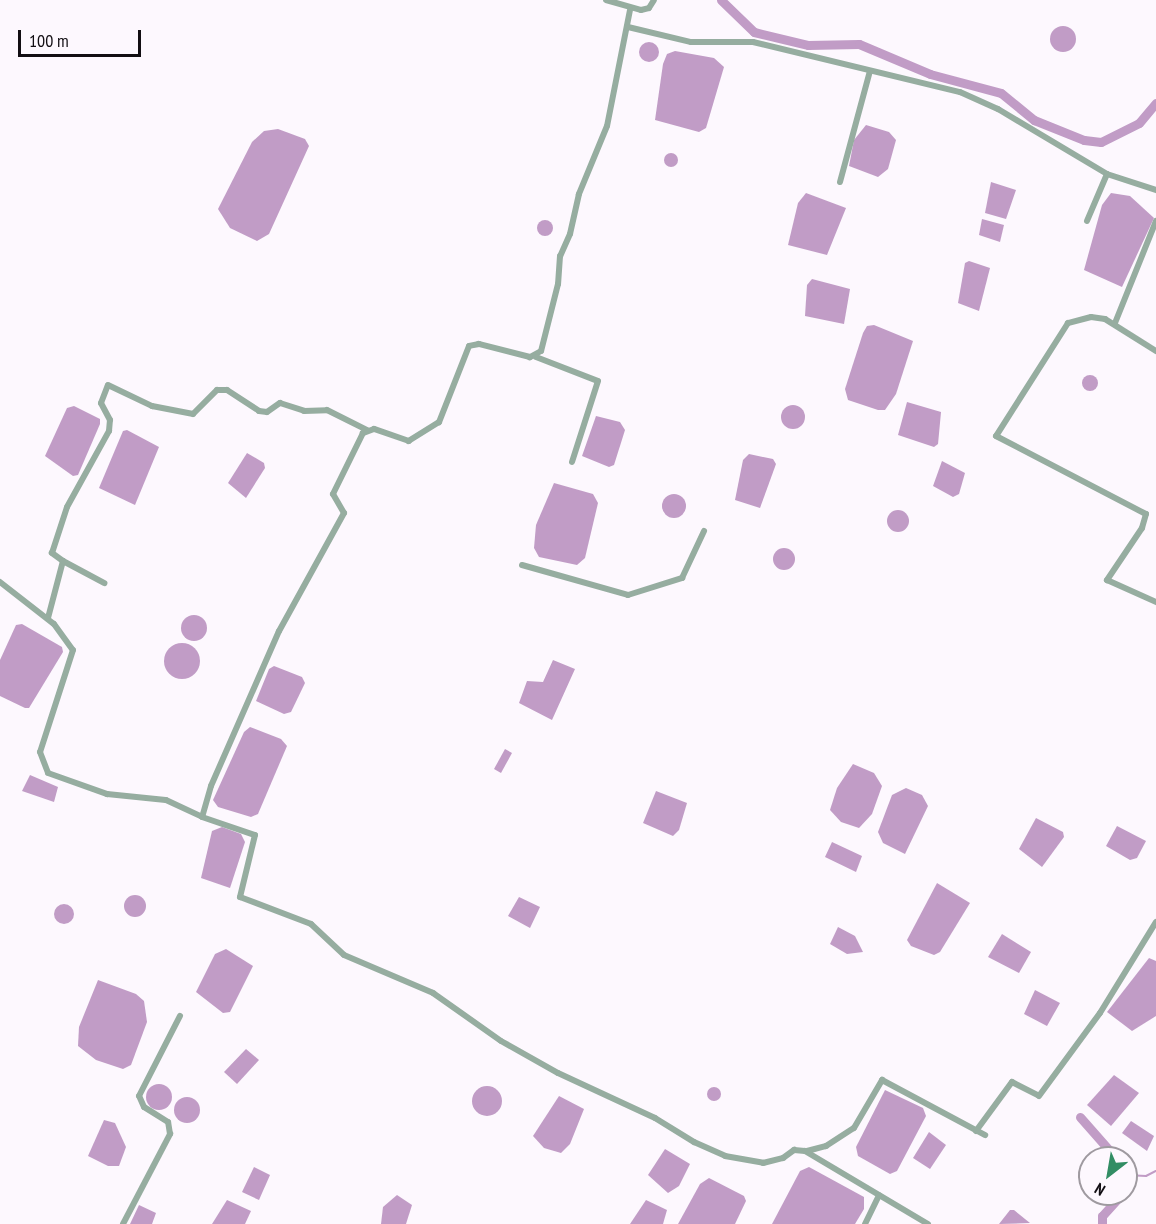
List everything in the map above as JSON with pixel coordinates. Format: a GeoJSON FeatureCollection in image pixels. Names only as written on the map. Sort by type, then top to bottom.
{"type":"FeatureCollection","features":[{"type":"Feature","properties":{"kind":"street"},"geometry":{"type":"LineString","coordinates":[[606,0],[630,10],[649,8],[655,1]]}},
{"type":"Feature","properties":{"kind":"street"},"geometry":{"type":"LineString","coordinates":[[536,357],[541,351],[558,284],[560,256],[570,234],[579,194],[607,126],[630,10]]}},
{"type":"Feature","properties":{"kind":"street"},"geometry":{"type":"LineString","coordinates":[[628,27],[691,42],[753,42],[960,92],[998,109],[1107,174],[1156,190]]}},
{"type":"Feature","properties":{"kind":"street"},"geometry":{"type":"LineString","coordinates":[[840,182],[870,70]]}},
{"type":"Feature","properties":{"kind":"street"},"geometry":{"type":"LineString","coordinates":[[1087,221],[1107,174]]}},
{"type":"Feature","properties":{"kind":"street"},"geometry":{"type":"LineString","coordinates":[[1115,323],[1156,221]]}},
{"type":"Feature","properties":{"kind":"street"},"geometry":{"type":"LineString","coordinates":[[1156,351],[1115,323],[1091,317],[1068,323],[996,436],[1146,514],[1142,528],[1107,580],[1156,602]]}},
{"type":"Feature","properties":{"kind":"street"},"geometry":{"type":"LineString","coordinates":[[104,583],[52,553],[67,507],[109,430],[110,420],[100,403],[108,385],[152,406],[193,414],[217,390],[227,390],[259,411],[267,412],[280,403],[304,411],[327,410],[367,430],[409,441],[439,422],[465,353],[472,345],[536,357],[598,381],[572,462]]}},
{"type":"Feature","properties":{"kind":"street"},"geometry":{"type":"LineString","coordinates":[[202,818],[211,786],[279,631],[344,513],[333,494],[367,430]]}},
{"type":"Feature","properties":{"kind":"street"},"geometry":{"type":"LineString","coordinates":[[522,565],[628,595],[682,578],[704,531]]}},
{"type":"Feature","properties":{"kind":"street"},"geometry":{"type":"LineString","coordinates":[[48,618],[63,561]]}},
{"type":"Feature","properties":{"kind":"street"},"geometry":{"type":"LineString","coordinates":[[0,582],[48,618],[73,650],[40,752],[48,773],[107,794],[166,800],[202,818],[255,835],[240,897],[311,924],[344,955],[433,993],[501,1041],[558,1073],[725,1156],[773,1163],[794,1150],[807,1151],[826,1146],[854,1128],[882,1080],[985,1135]]}},
{"type":"Feature","properties":{"kind":"street"},"geometry":{"type":"LineString","coordinates":[[976,1131],[1012,1082],[1039,1096],[1100,1013],[1156,922]]}},
{"type":"Feature","properties":{"kind":"street"},"geometry":{"type":"LineString","coordinates":[[123,1224],[170,1134],[168,1122],[144,1107],[139,1096],[180,1016]]}},
{"type":"Feature","properties":{"kind":"street"},"geometry":{"type":"LineString","coordinates":[[807,1151],[928,1224]]}},
{"type":"Feature","properties":{"kind":"street"},"geometry":{"type":"LineString","coordinates":[[865,1224],[879,1195]]}},
{"type":"Feature","properties":{"kind":"shaded area"},"geometry":{"type":"Polygon","coordinates":[[[1063,26],[1072,30],[1076,39],[1072,48],[1063,52],[1054,48],[1050,39],[1054,30],[1063,26]]]}},
{"type":"Feature","properties":{"kind":"shaded area"},"geometry":{"type":"Polygon","coordinates":[[[649,42],[656,45],[659,52],[656,59],[649,62],[642,59],[639,52],[642,45],[649,42]]]}},
{"type":"Feature","properties":{"kind":"shaded area"},"geometry":{"type":"Polygon","coordinates":[[[675,51],[714,58],[724,67],[706,128],[699,132],[655,120],[663,64],[667,54],[675,51]]]}},
{"type":"Feature","properties":{"kind":"shaded area"},"geometry":{"type":"Polygon","coordinates":[[[866,125],[889,132],[896,140],[888,169],[878,177],[849,166],[854,140],[866,125]]]}},
{"type":"Feature","properties":{"kind":"shaded area"},"geometry":{"type":"Polygon","coordinates":[[[278,129],[305,139],[309,146],[269,234],[257,241],[230,228],[218,209],[252,142],[264,131],[278,129]]]}},
{"type":"Feature","properties":{"kind":"shaded area"},"geometry":{"type":"Polygon","coordinates":[[[671,153],[676,155],[678,160],[676,165],[671,167],[666,165],[664,160],[666,155],[671,153]]]}},
{"type":"Feature","properties":{"kind":"shaded area"},"geometry":{"type":"Polygon","coordinates":[[[991,182],[1016,190],[1006,219],[985,213],[991,182]]]}},
{"type":"Feature","properties":{"kind":"shaded area"},"geometry":{"type":"Polygon","coordinates":[[[806,193],[846,208],[827,255],[788,245],[798,203],[806,193]]]}},
{"type":"Feature","properties":{"kind":"shaded area"},"geometry":{"type":"Polygon","coordinates":[[[1111,193],[1130,196],[1154,218],[1122,287],[1084,270],[1102,205],[1111,193]]]}},
{"type":"Feature","properties":{"kind":"shaded area"},"geometry":{"type":"Polygon","coordinates":[[[982,219],[1004,225],[1000,242],[979,235],[982,219]]]}},
{"type":"Feature","properties":{"kind":"shaded area"},"geometry":{"type":"Polygon","coordinates":[[[542,220],[548,220],[553,228],[551,234],[542,236],[537,231],[537,225],[542,220]]]}},
{"type":"Feature","properties":{"kind":"shaded area"},"geometry":{"type":"Polygon","coordinates":[[[969,261],[990,268],[979,311],[958,303],[965,263],[969,261]]]}},
{"type":"Feature","properties":{"kind":"shaded area"},"geometry":{"type":"Polygon","coordinates":[[[812,279],[850,289],[844,324],[805,316],[807,285],[812,279]]]}},
{"type":"Feature","properties":{"kind":"shaded area"},"geometry":{"type":"Polygon","coordinates":[[[874,325],[913,341],[896,394],[885,410],[878,410],[848,400],[845,389],[863,333],[867,326],[874,325]]]}},
{"type":"Feature","properties":{"kind":"shaded area"},"geometry":{"type":"Polygon","coordinates":[[[1090,375],[1096,377],[1098,383],[1096,389],[1090,391],[1084,389],[1082,383],[1084,377],[1090,375]]]}},
{"type":"Feature","properties":{"kind":"shaded area"},"geometry":{"type":"Polygon","coordinates":[[[907,402],[941,412],[938,444],[934,447],[898,435],[907,402]]]}},
{"type":"Feature","properties":{"kind":"shaded area"},"geometry":{"type":"Polygon","coordinates":[[[793,405],[802,408],[805,417],[802,426],[793,429],[784,426],[781,417],[784,408],[793,405]]]}},
{"type":"Feature","properties":{"kind":"shaded area"},"geometry":{"type":"Polygon","coordinates":[[[74,406],[100,419],[100,424],[78,475],[73,476],[45,456],[67,408],[74,406]]]}},
{"type":"Feature","properties":{"kind":"shaded area"},"geometry":{"type":"Polygon","coordinates":[[[596,416],[620,422],[625,430],[614,465],[609,467],[582,456],[596,416]]]}},
{"type":"Feature","properties":{"kind":"shaded area"},"geometry":{"type":"Polygon","coordinates":[[[127,430],[159,447],[135,505],[99,488],[123,431],[127,430]]]}},
{"type":"Feature","properties":{"kind":"shaded area"},"geometry":{"type":"Polygon","coordinates":[[[247,453],[264,463],[265,468],[246,498],[228,483],[247,453]]]}},
{"type":"Feature","properties":{"kind":"shaded area"},"geometry":{"type":"Polygon","coordinates":[[[749,454],[773,459],[776,464],[760,508],[735,500],[743,460],[749,454]]]}},
{"type":"Feature","properties":{"kind":"shaded area"},"geometry":{"type":"Polygon","coordinates":[[[942,461],[965,473],[959,494],[953,497],[933,486],[942,461]]]}},
{"type":"Feature","properties":{"kind":"shaded area"},"geometry":{"type":"Polygon","coordinates":[[[554,483],[593,494],[598,503],[585,558],[577,565],[539,557],[534,548],[536,525],[554,483]]]}},
{"type":"Feature","properties":{"kind":"shaded area"},"geometry":{"type":"Polygon","coordinates":[[[674,494],[683,497],[686,506],[683,515],[674,518],[665,515],[662,506],[665,497],[674,494]]]}},
{"type":"Feature","properties":{"kind":"shaded area"},"geometry":{"type":"Polygon","coordinates":[[[898,510],[906,513],[909,521],[906,529],[898,532],[890,529],[887,521],[890,513],[898,510]]]}},
{"type":"Feature","properties":{"kind":"shaded area"},"geometry":{"type":"Polygon","coordinates":[[[784,548],[792,551],[795,559],[792,567],[784,570],[776,567],[773,559],[776,551],[784,548]]]}},
{"type":"Feature","properties":{"kind":"shaded area"},"geometry":{"type":"Polygon","coordinates":[[[194,615],[203,619],[207,628],[203,637],[194,641],[185,637],[181,628],[185,619],[194,615]]]}},
{"type":"Feature","properties":{"kind":"shaded area"},"geometry":{"type":"Polygon","coordinates":[[[22,624],[62,647],[63,652],[29,708],[0,696],[0,660],[16,625],[22,624]]]}},
{"type":"Feature","properties":{"kind":"shaded area"},"geometry":{"type":"Polygon","coordinates":[[[182,643],[195,648],[200,661],[195,674],[182,679],[169,674],[164,661],[169,648],[182,643]]]}},
{"type":"Feature","properties":{"kind":"shaded area"},"geometry":{"type":"Polygon","coordinates":[[[553,660],[575,669],[552,720],[519,703],[527,681],[543,682],[553,660]]]}},
{"type":"Feature","properties":{"kind":"shaded area"},"geometry":{"type":"Polygon","coordinates":[[[274,666],[302,677],[305,683],[291,712],[284,714],[256,701],[269,669],[274,666]]]}},
{"type":"Feature","properties":{"kind":"shaded area"},"geometry":{"type":"Polygon","coordinates":[[[250,727],[281,739],[287,746],[258,814],[251,817],[218,807],[213,800],[244,732],[250,727]]]}},
{"type":"Feature","properties":{"kind":"shaded area"},"geometry":{"type":"Polygon","coordinates":[[[505,749],[512,753],[501,773],[494,769],[505,749]]]}},
{"type":"Feature","properties":{"kind":"shaded area"},"geometry":{"type":"Polygon","coordinates":[[[853,764],[874,773],[882,786],[872,814],[859,828],[841,822],[830,810],[837,788],[853,764]]]}},
{"type":"Feature","properties":{"kind":"shaded area"},"geometry":{"type":"Polygon","coordinates":[[[30,775],[58,787],[54,802],[22,791],[30,775]]]}},
{"type":"Feature","properties":{"kind":"shaded area"},"geometry":{"type":"Polygon","coordinates":[[[906,788],[922,795],[928,806],[905,854],[883,843],[878,832],[892,795],[906,788]]]}},
{"type":"Feature","properties":{"kind":"shaded area"},"geometry":{"type":"Polygon","coordinates":[[[656,791],[687,803],[679,830],[673,836],[643,823],[656,791]]]}},
{"type":"Feature","properties":{"kind":"shaded area"},"geometry":{"type":"Polygon","coordinates":[[[1036,818],[1063,832],[1064,837],[1042,867],[1019,849],[1036,818]]]}},
{"type":"Feature","properties":{"kind":"shaded area"},"geometry":{"type":"Polygon","coordinates":[[[1117,826],[1146,841],[1137,858],[1130,860],[1106,846],[1117,826]]]}},
{"type":"Feature","properties":{"kind":"shaded area"},"geometry":{"type":"Polygon","coordinates":[[[222,827],[241,834],[245,842],[230,888],[201,878],[212,831],[222,827]]]}},
{"type":"Feature","properties":{"kind":"shaded area"},"geometry":{"type":"Polygon","coordinates":[[[832,842],[862,856],[856,872],[825,857],[832,842]]]}},
{"type":"Feature","properties":{"kind":"shaded area"},"geometry":{"type":"Polygon","coordinates":[[[937,883],[970,903],[940,952],[934,955],[911,946],[907,940],[937,883]]]}},
{"type":"Feature","properties":{"kind":"shaded area"},"geometry":{"type":"Polygon","coordinates":[[[135,895],[143,898],[146,906],[143,914],[135,917],[127,914],[124,906],[127,898],[135,895]]]}},
{"type":"Feature","properties":{"kind":"shaded area"},"geometry":{"type":"Polygon","coordinates":[[[519,897],[540,907],[530,928],[508,916],[519,897]]]}},
{"type":"Feature","properties":{"kind":"shaded area"},"geometry":{"type":"Polygon","coordinates":[[[64,904],[71,907],[74,914],[71,921],[64,924],[57,921],[54,914],[57,907],[64,904]]]}},
{"type":"Feature","properties":{"kind":"shaded area"},"geometry":{"type":"Polygon","coordinates":[[[838,927],[855,936],[863,952],[847,954],[830,944],[838,927]]]}},
{"type":"Feature","properties":{"kind":"shaded area"},"geometry":{"type":"Polygon","coordinates":[[[1002,934],[1031,952],[1019,973],[988,957],[1002,934]]]}},
{"type":"Feature","properties":{"kind":"shaded area"},"geometry":{"type":"Polygon","coordinates":[[[226,949],[253,966],[230,1012],[223,1013],[196,992],[215,954],[226,949]]]}},
{"type":"Feature","properties":{"kind":"shaded area"},"geometry":{"type":"Polygon","coordinates":[[[1149,958],[1156,961],[1156,1016],[1132,1031],[1107,1012],[1149,958]]]}},
{"type":"Feature","properties":{"kind":"shaded area"},"geometry":{"type":"Polygon","coordinates":[[[98,980],[136,994],[144,1001],[147,1022],[131,1065],[123,1069],[96,1060],[78,1046],[79,1027],[98,980]]]}},
{"type":"Feature","properties":{"kind":"shaded area"},"geometry":{"type":"Polygon","coordinates":[[[1035,990],[1060,1003],[1047,1026],[1024,1014],[1035,990]]]}},
{"type":"Feature","properties":{"kind":"shaded area"},"geometry":{"type":"Polygon","coordinates":[[[246,1049],[259,1060],[237,1084],[224,1072],[246,1049]]]}},
{"type":"Feature","properties":{"kind":"shaded area"},"geometry":{"type":"Polygon","coordinates":[[[1114,1075],[1139,1093],[1111,1126],[1087,1105],[1114,1075]]]}},
{"type":"Feature","properties":{"kind":"shaded area"},"geometry":{"type":"Polygon","coordinates":[[[159,1084],[168,1088],[172,1097],[168,1106],[159,1110],[150,1106],[146,1097],[150,1088],[159,1084]]]}},
{"type":"Feature","properties":{"kind":"shaded area"},"geometry":{"type":"Polygon","coordinates":[[[487,1086],[498,1090],[502,1101],[498,1112],[487,1116],[476,1112],[472,1101],[476,1090],[487,1086]]]}},
{"type":"Feature","properties":{"kind":"shaded area"},"geometry":{"type":"Polygon","coordinates":[[[714,1087],[719,1089],[721,1094],[719,1099],[714,1101],[709,1099],[707,1094],[709,1089],[714,1087]]]}},
{"type":"Feature","properties":{"kind":"shaded area"},"geometry":{"type":"Polygon","coordinates":[[[885,1090],[923,1108],[926,1116],[897,1171],[890,1174],[858,1156],[856,1147],[885,1090]]]}},
{"type":"Feature","properties":{"kind":"shaded area"},"geometry":{"type":"Polygon","coordinates":[[[559,1096],[584,1109],[570,1144],[561,1153],[544,1148],[533,1136],[559,1096]]]}},
{"type":"Feature","properties":{"kind":"shaded area"},"geometry":{"type":"Polygon","coordinates":[[[187,1097],[196,1101],[200,1110],[196,1119],[187,1123],[178,1119],[174,1110],[178,1101],[187,1097]]]}},
{"type":"Feature","properties":{"kind":"shaded area"},"geometry":{"type":"Polygon","coordinates":[[[104,1120],[115,1123],[126,1147],[119,1166],[108,1166],[88,1156],[104,1120]]]}},
{"type":"Feature","properties":{"kind":"shaded area"},"geometry":{"type":"Polygon","coordinates":[[[1131,1121],[1154,1136],[1147,1151],[1122,1133],[1131,1121]]]}},
{"type":"Feature","properties":{"kind":"shaded area"},"geometry":{"type":"Polygon","coordinates":[[[929,1132],[946,1145],[930,1169],[913,1158],[929,1132]]]}},
{"type":"Feature","properties":{"kind":"shaded area"},"geometry":{"type":"Polygon","coordinates":[[[665,1149],[690,1164],[679,1186],[668,1193],[648,1175],[665,1149]]]}},
{"type":"Feature","properties":{"kind":"shaded area"},"geometry":{"type":"Polygon","coordinates":[[[254,1167],[270,1175],[259,1200],[242,1192],[254,1167]]]}},
{"type":"Feature","properties":{"kind":"shaded area"},"geometry":{"type":"Polygon","coordinates":[[[809,1167],[864,1197],[864,1209],[855,1224],[772,1224],[800,1171],[809,1167]]]}},
{"type":"Feature","properties":{"kind":"shaded area"},"geometry":{"type":"Polygon","coordinates":[[[709,1178],[744,1196],[746,1201],[735,1224],[678,1224],[700,1184],[709,1178]]]}},
{"type":"Feature","properties":{"kind":"shaded area"},"geometry":{"type":"Polygon","coordinates":[[[397,1195],[412,1205],[406,1224],[381,1224],[383,1207],[397,1195]]]}},
{"type":"Feature","properties":{"kind":"shaded area"},"geometry":{"type":"Polygon","coordinates":[[[227,1200],[251,1211],[245,1224],[212,1224],[227,1200]]]}},
{"type":"Feature","properties":{"kind":"shaded area"},"geometry":{"type":"Polygon","coordinates":[[[646,1200],[667,1210],[663,1224],[630,1224],[646,1200]]]}},
{"type":"Feature","properties":{"kind":"shaded area"},"geometry":{"type":"Polygon","coordinates":[[[139,1205],[156,1213],[152,1224],[130,1224],[139,1205]]]}},
{"type":"Feature","properties":{"kind":"shaded area"},"geometry":{"type":"Polygon","coordinates":[[[1010,1210],[1014,1210],[1030,1223],[999,1224],[1010,1210]]]}},
{"type":"Feature","properties":{"kind":"waterway"},"geometry":{"type":"LineString","coordinates":[[721,0],[754,32],[808,45],[859,44],[930,74],[1001,93],[1034,120],[1084,140],[1101,142],[1139,123],[1156,103]]}},
{"type":"Feature","properties":{"kind":"waterway"},"geometry":{"type":"LineString","coordinates":[[1080,1117],[1105,1146]]}},
{"type":"Feature","properties":{"kind":"waterway"},"geometry":{"type":"LineString","coordinates":[[1138,1176],[1146,1176],[1156,1171]]}},
{"type":"Feature","properties":{"kind":"waterway"},"geometry":{"type":"LineString","coordinates":[[1102,1224],[1102,1216],[1111,1206]]}}]}
